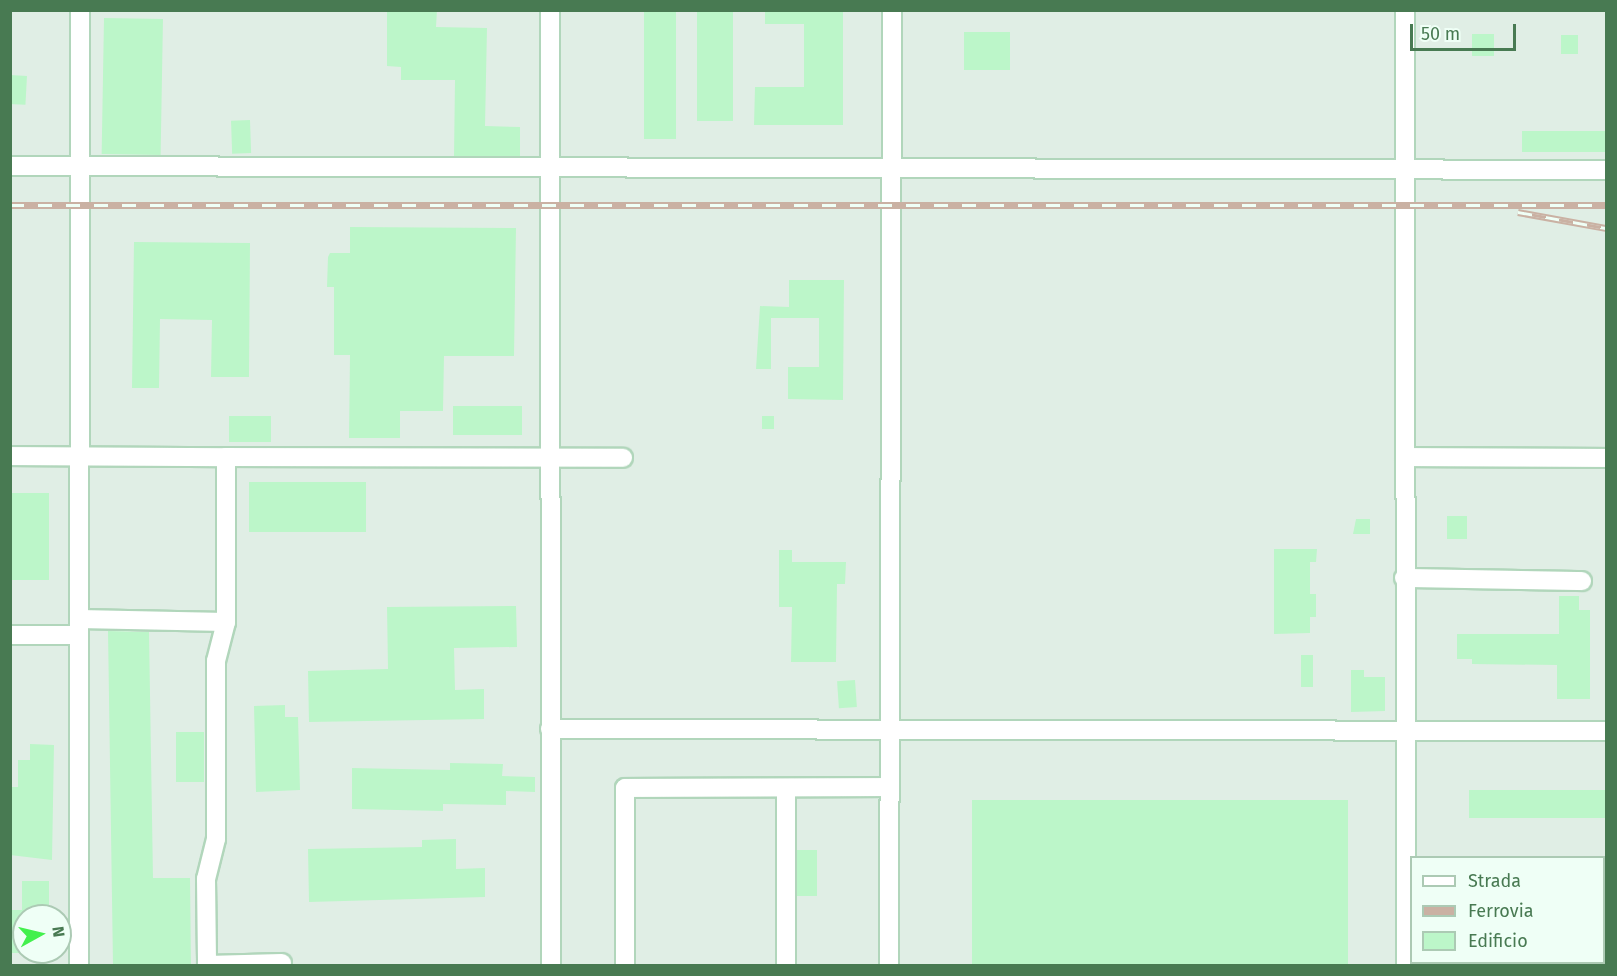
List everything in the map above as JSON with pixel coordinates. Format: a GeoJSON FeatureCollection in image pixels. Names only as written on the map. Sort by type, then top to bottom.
{"type":"FeatureCollection","features":[{"type":"Feature","properties":{"kind":"lane"},"geometry":{"type":"LineString","coordinates":[[79,966],[80,10]]}},
{"type":"Feature","properties":{"kind":"lane"},"geometry":{"type":"LineString","coordinates":[[550,10],[550,966]]}},
{"type":"Feature","properties":{"kind":"lane"},"geometry":{"type":"LineString","coordinates":[[889,966],[892,10]]}},
{"type":"Feature","properties":{"kind":"lane"},"geometry":{"type":"LineString","coordinates":[[1405,10],[1406,966]]}},
{"type":"Feature","properties":{"kind":"lane"},"geometry":{"type":"LineString","coordinates":[[10,166],[1606,170]]}},
{"type":"Feature","properties":{"kind":"lane"},"geometry":{"type":"LineString","coordinates":[[10,456],[623,458]]}},
{"type":"Feature","properties":{"kind":"lane"},"geometry":{"type":"LineString","coordinates":[[226,457],[226,622],[216,661],[216,839],[206,879],[207,965],[282,963]]}},
{"type":"Feature","properties":{"kind":"lane"},"geometry":{"type":"LineString","coordinates":[[1405,457],[1606,458]]}},
{"type":"Feature","properties":{"kind":"lane"},"geometry":{"type":"LineString","coordinates":[[1404,578],[1582,581]]}},
{"type":"Feature","properties":{"kind":"lane"},"geometry":{"type":"LineString","coordinates":[[10,636],[79,627],[226,622]]}},
{"type":"Feature","properties":{"kind":"lane"},"geometry":{"type":"LineString","coordinates":[[550,729],[1606,731]]}},
{"type":"Feature","properties":{"kind":"lane"},"geometry":{"type":"LineString","coordinates":[[625,966],[625,788],[890,787]]}},
{"type":"Feature","properties":{"kind":"lane"},"geometry":{"type":"LineString","coordinates":[[786,788],[786,966]]}},
{"type":"Feature","properties":{"kind":"shaded area"},"geometry":{"type":"Polygon","coordinates":[[[10,11],[1606,11],[1606,965],[11,965],[10,11]]]}},
{"type":"Feature","properties":{"kind":"building"},"geometry":{"type":"Polygon","coordinates":[[[387,10],[437,10],[436,27],[487,28],[485,126],[520,127],[520,156],[454,156],[455,80],[401,80],[401,67],[387,66],[387,10]]]}},
{"type":"Feature","properties":{"kind":"building"},"geometry":{"type":"Polygon","coordinates":[[[644,10],[676,10],[676,139],[644,139],[644,10]]]}},
{"type":"Feature","properties":{"kind":"building"},"geometry":{"type":"Polygon","coordinates":[[[697,10],[733,10],[733,121],[697,121],[697,10]]]}},
{"type":"Feature","properties":{"kind":"building"},"geometry":{"type":"Polygon","coordinates":[[[765,10],[843,10],[843,125],[754,125],[755,87],[804,87],[804,24],[765,24],[765,10]]]}},
{"type":"Feature","properties":{"kind":"building"},"geometry":{"type":"Polygon","coordinates":[[[104,18],[163,19],[161,155],[102,154],[104,18]]]}},
{"type":"Feature","properties":{"kind":"building"},"geometry":{"type":"Polygon","coordinates":[[[964,32],[1010,32],[1010,70],[964,70],[964,32]]]}},
{"type":"Feature","properties":{"kind":"building"},"geometry":{"type":"Polygon","coordinates":[[[1472,34],[1494,34],[1494,56],[1472,56],[1472,34]]]}},
{"type":"Feature","properties":{"kind":"building"},"geometry":{"type":"Polygon","coordinates":[[[1561,35],[1578,35],[1578,54],[1561,54],[1561,35]]]}},
{"type":"Feature","properties":{"kind":"building"},"geometry":{"type":"Polygon","coordinates":[[[10,75],[27,76],[25,105],[10,104],[10,75]]]}},
{"type":"Feature","properties":{"kind":"building"},"geometry":{"type":"Polygon","coordinates":[[[250,120],[251,153],[232,154],[231,121],[250,120]]]}},
{"type":"Feature","properties":{"kind":"building"},"geometry":{"type":"Polygon","coordinates":[[[1522,131],[1606,131],[1606,152],[1522,152],[1522,131]]]}},
{"type":"Feature","properties":{"kind":"building"},"geometry":{"type":"Polygon","coordinates":[[[350,227],[516,228],[514,356],[444,356],[443,411],[400,411],[400,438],[349,438],[350,355],[334,355],[334,287],[327,287],[328,257],[330,253],[350,253],[350,227]]]}},
{"type":"Feature","properties":{"kind":"building"},"geometry":{"type":"Polygon","coordinates":[[[134,242],[250,243],[249,377],[211,377],[212,320],[160,319],[159,388],[132,388],[134,242]]]}},
{"type":"Feature","properties":{"kind":"building"},"geometry":{"type":"Polygon","coordinates":[[[789,280],[844,280],[843,400],[788,399],[788,367],[819,367],[819,318],[771,318],[771,369],[756,369],[760,306],[789,307],[789,280]]]}},
{"type":"Feature","properties":{"kind":"building"},"geometry":{"type":"Polygon","coordinates":[[[453,406],[522,406],[522,435],[453,435],[453,406]]]}},
{"type":"Feature","properties":{"kind":"building"},"geometry":{"type":"Polygon","coordinates":[[[229,416],[271,416],[271,442],[229,442],[229,416]]]}},
{"type":"Feature","properties":{"kind":"building"},"geometry":{"type":"Polygon","coordinates":[[[762,416],[774,416],[774,429],[762,429],[762,416]]]}},
{"type":"Feature","properties":{"kind":"building"},"geometry":{"type":"Polygon","coordinates":[[[249,482],[366,482],[366,532],[249,532],[249,482]]]}},
{"type":"Feature","properties":{"kind":"building"},"geometry":{"type":"Polygon","coordinates":[[[10,493],[49,493],[49,580],[10,580],[10,493]]]}},
{"type":"Feature","properties":{"kind":"building"},"geometry":{"type":"Polygon","coordinates":[[[1447,516],[1467,516],[1467,539],[1447,539],[1447,516]]]}},
{"type":"Feature","properties":{"kind":"building"},"geometry":{"type":"Polygon","coordinates":[[[1356,519],[1370,519],[1370,534],[1353,534],[1356,519]]]}},
{"type":"Feature","properties":{"kind":"building"},"geometry":{"type":"Polygon","coordinates":[[[1274,549],[1317,549],[1316,562],[1310,562],[1310,594],[1316,594],[1316,617],[1310,617],[1310,633],[1274,634],[1274,549]]]}},
{"type":"Feature","properties":{"kind":"building"},"geometry":{"type":"Polygon","coordinates":[[[779,550],[792,550],[792,562],[846,562],[845,584],[837,584],[836,662],[791,662],[792,607],[779,607],[779,550]]]}},
{"type":"Feature","properties":{"kind":"building"},"geometry":{"type":"Polygon","coordinates":[[[1559,596],[1579,596],[1579,610],[1590,610],[1590,699],[1557,699],[1557,665],[1472,664],[1472,659],[1457,659],[1457,634],[1559,634],[1559,596]]]}},
{"type":"Feature","properties":{"kind":"building"},"geometry":{"type":"Polygon","coordinates":[[[516,606],[517,647],[454,648],[455,690],[484,689],[484,719],[309,722],[308,671],[388,669],[387,607],[516,606]]]}},
{"type":"Feature","properties":{"kind":"building"},"geometry":{"type":"Polygon","coordinates":[[[108,631],[149,632],[153,878],[190,878],[191,966],[113,966],[108,631]]]}},
{"type":"Feature","properties":{"kind":"building"},"geometry":{"type":"Polygon","coordinates":[[[1301,655],[1313,655],[1313,687],[1301,687],[1301,655]]]}},
{"type":"Feature","properties":{"kind":"building"},"geometry":{"type":"Polygon","coordinates":[[[1351,670],[1364,670],[1364,677],[1385,677],[1385,711],[1351,712],[1351,670]]]}},
{"type":"Feature","properties":{"kind":"building"},"geometry":{"type":"Polygon","coordinates":[[[855,680],[857,707],[839,708],[837,681],[855,680]]]}},
{"type":"Feature","properties":{"kind":"building"},"geometry":{"type":"Polygon","coordinates":[[[285,705],[285,717],[298,717],[300,790],[256,792],[254,706],[285,705]]]}},
{"type":"Feature","properties":{"kind":"building"},"geometry":{"type":"Polygon","coordinates":[[[176,732],[204,732],[204,782],[176,782],[176,732]]]}},
{"type":"Feature","properties":{"kind":"building"},"geometry":{"type":"Polygon","coordinates":[[[30,744],[54,745],[52,860],[10,855],[10,787],[18,787],[18,760],[30,760],[30,744]]]}},
{"type":"Feature","properties":{"kind":"building"},"geometry":{"type":"Polygon","coordinates":[[[450,763],[503,764],[502,776],[535,777],[535,792],[506,791],[506,805],[443,804],[443,811],[352,809],[352,768],[450,770],[450,763]]]}},
{"type":"Feature","properties":{"kind":"building"},"geometry":{"type":"Polygon","coordinates":[[[1469,790],[1606,790],[1606,818],[1469,818],[1469,790]]]}},
{"type":"Feature","properties":{"kind":"building"},"geometry":{"type":"Polygon","coordinates":[[[972,800],[1348,800],[1348,966],[972,966],[972,800]]]}},
{"type":"Feature","properties":{"kind":"building"},"geometry":{"type":"Polygon","coordinates":[[[456,839],[456,869],[485,868],[485,897],[309,902],[308,849],[422,847],[422,840],[456,839]]]}},
{"type":"Feature","properties":{"kind":"building"},"geometry":{"type":"Polygon","coordinates":[[[797,850],[817,850],[817,896],[797,896],[797,850]]]}},
{"type":"Feature","properties":{"kind":"building"},"geometry":{"type":"Polygon","coordinates":[[[22,881],[49,881],[49,904],[22,904],[22,881]]]}},
{"type":"Feature","properties":{"kind":"building"},"geometry":{"type":"Polygon","coordinates":[[[10,910],[12,910],[12,953],[10,953],[10,910]]]}},
{"type":"Feature","properties":{"kind":"railway"},"geometry":{"type":"LineString","coordinates":[[10,205],[1606,205]]}},
{"type":"Feature","properties":{"kind":"railway"},"geometry":{"type":"LineString","coordinates":[[1518,212],[1606,228]]}}]}
